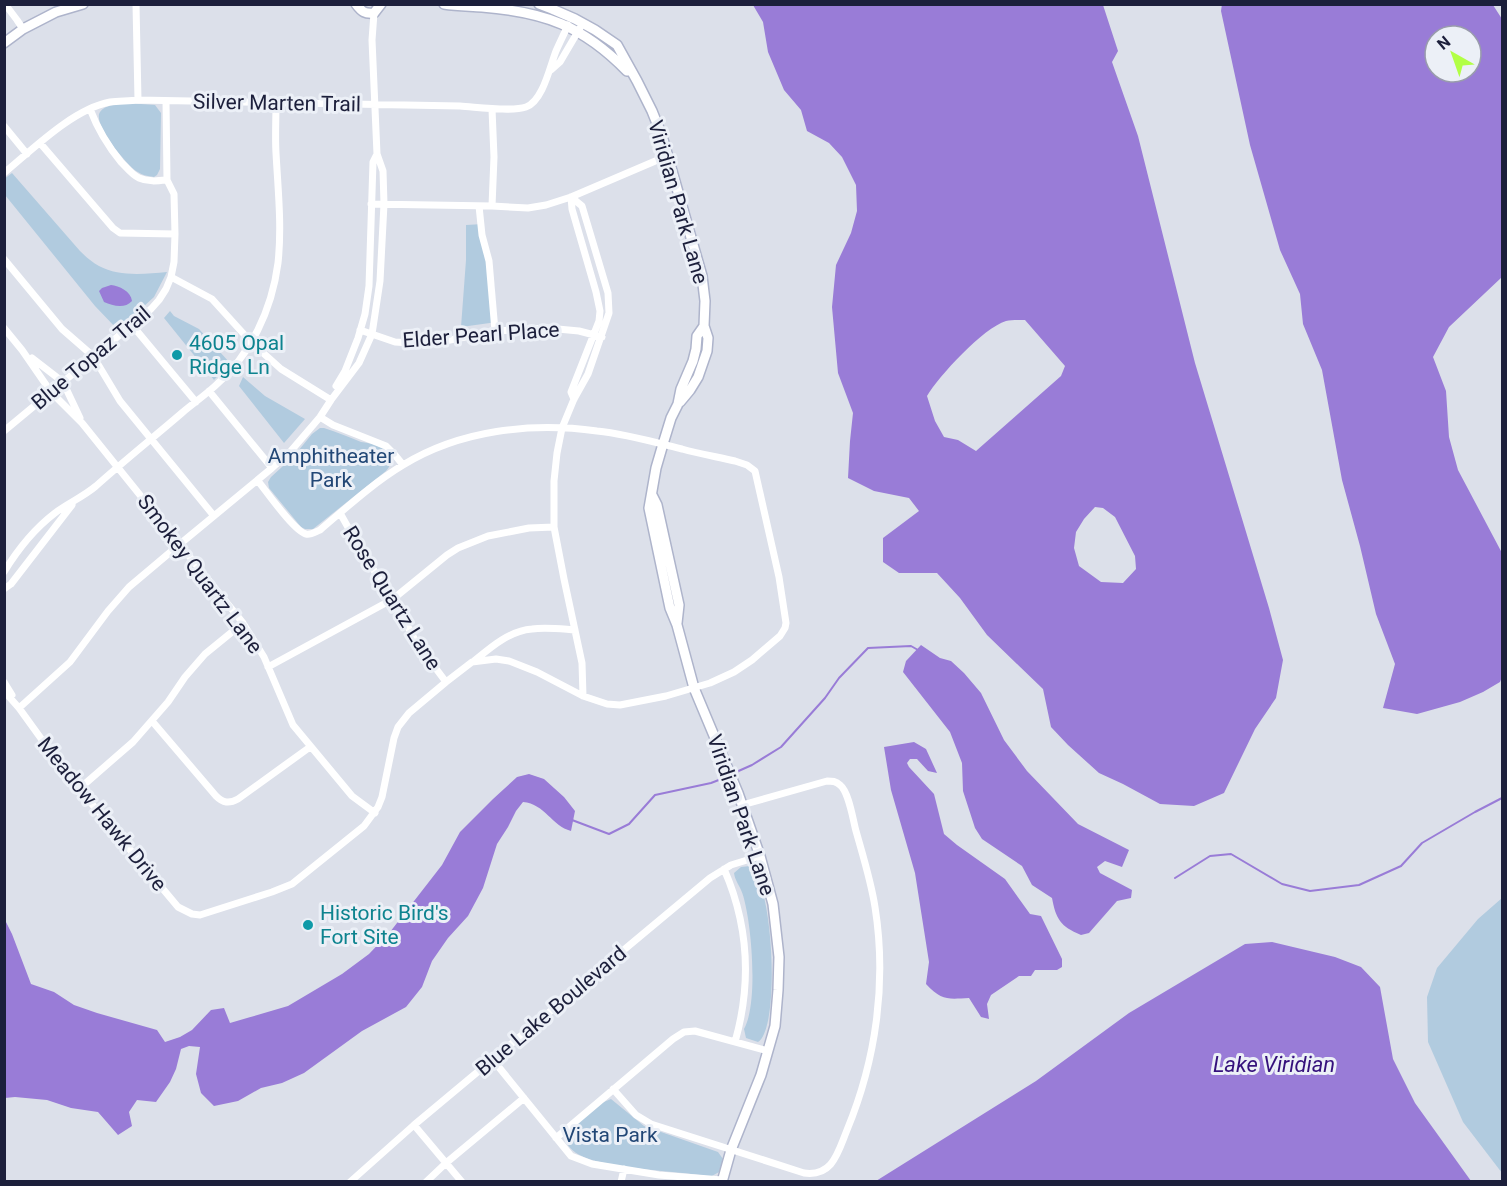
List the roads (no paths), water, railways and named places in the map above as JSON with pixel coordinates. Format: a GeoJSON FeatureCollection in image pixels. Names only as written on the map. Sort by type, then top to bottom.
{"type":"FeatureCollection","features":[{"type":"Feature","properties":{"kind":"street"},"geometry":{"type":"LineString","coordinates":[[5,4],[22,29]]}},
{"type":"Feature","properties":{"kind":"street"},"geometry":{"type":"LineString","coordinates":[[4,43],[22,29],[56,12],[83,4]]}},
{"type":"Feature","properties":{"kind":"street"},"geometry":{"type":"LineString","coordinates":[[136,4],[138,100]]}},
{"type":"Feature","properties":{"kind":"street"},"geometry":{"type":"LineString","coordinates":[[356,4],[360,10],[370,13]]}},
{"type":"Feature","properties":{"kind":"street"},"geometry":{"type":"LineString","coordinates":[[370,13],[381,4]]}},
{"type":"Feature","properties":{"kind":"street","name":"Viridian Park Lane"},"geometry":{"type":"LineString","coordinates":[[444,4],[485,6],[557,21],[569,21]]}},
{"type":"Feature","properties":{"kind":"street","name":"Viridian Park Lane"},"geometry":{"type":"LineString","coordinates":[[538,4],[580,27],[637,81],[659,127],[702,276],[705,301],[704,326],[708,338],[703,364],[698,377],[678,404],[671,418],[653,481],[652,495],[657,505],[679,605],[677,625],[694,688],[738,794],[760,855],[773,904],[779,957],[775,1026],[761,1075],[731,1150],[722,1181]]}},
{"type":"Feature","properties":{"kind":"street"},"geometry":{"type":"LineString","coordinates":[[18,708],[70,662],[129,587],[258,481],[306,435],[358,363],[372,334],[380,281],[384,204],[383,171],[377,154],[370,13]]}},
{"type":"Feature","properties":{"kind":"street","name":"Silver Marten Trail"},"geometry":{"type":"LineString","coordinates":[[4,173],[62,125],[90,109],[109,102],[138,100],[376,104],[492,109],[525,107],[537,98],[551,70],[569,21]]}},
{"type":"Feature","properties":{"kind":"street","name":"Silver Marten Trail"},"geometry":{"type":"LineString","coordinates":[[551,70],[560,62],[580,27]]}},
{"type":"Feature","properties":{"kind":"street","name":"Blue Topaz Trail"},"geometry":{"type":"LineString","coordinates":[[4,431],[151,309],[159,300],[171,277],[174,262],[174,194],[167,180],[166,101]]}},
{"type":"Feature","properties":{"kind":"street"},"geometry":{"type":"LineString","coordinates":[[4,572],[18,550],[41,524],[56,512],[85,496],[209,392],[227,375],[251,342],[264,318],[278,262],[280,211],[276,152],[276,103]]}},
{"type":"Feature","properties":{"kind":"street"},"geometry":{"type":"LineString","coordinates":[[90,109],[107,145],[126,168],[136,177],[149,181],[167,180]]}},
{"type":"Feature","properties":{"kind":"street"},"geometry":{"type":"LineString","coordinates":[[492,109],[494,157],[492,206]]}},
{"type":"Feature","properties":{"kind":"street"},"geometry":{"type":"LineString","coordinates":[[4,126],[27,154]]}},
{"type":"Feature","properties":{"kind":"street"},"geometry":{"type":"LineString","coordinates":[[40,143],[112,228],[120,233],[175,234]]}},
{"type":"Feature","properties":{"kind":"street"},"geometry":{"type":"LineString","coordinates":[[331,400],[345,371],[364,314],[369,286],[373,162],[377,154]]}},
{"type":"Feature","properties":{"kind":"street"},"geometry":{"type":"LineString","coordinates":[[371,204],[528,208],[571,197],[667,156]]}},
{"type":"Feature","properties":{"kind":"street"},"geometry":{"type":"LineString","coordinates":[[571,197],[582,206],[608,293],[609,314],[571,392],[574,399],[562,428],[554,481],[554,526],[582,663],[583,696]]}},
{"type":"Feature","properties":{"kind":"street"},"geometry":{"type":"LineString","coordinates":[[571,197],[572,209],[600,311],[598,336]]}},
{"type":"Feature","properties":{"kind":"street"},"geometry":{"type":"LineString","coordinates":[[479,206],[482,235],[489,261],[495,331]]}},
{"type":"Feature","properties":{"kind":"street"},"geometry":{"type":"LineString","coordinates":[[4,259],[62,329],[93,356],[120,401],[214,516]]}},
{"type":"Feature","properties":{"kind":"street"},"geometry":{"type":"LineString","coordinates":[[171,277],[212,299],[251,342],[282,369],[331,400]]}},
{"type":"Feature","properties":{"kind":"street"},"geometry":{"type":"LineString","coordinates":[[132,325],[196,402]]}},
{"type":"Feature","properties":{"kind":"street","name":"Smokey Quartz Lane"},"geometry":{"type":"LineString","coordinates":[[4,328],[51,392],[82,423],[243,623],[268,667],[293,725],[352,796],[375,813]]}},
{"type":"Feature","properties":{"kind":"street","name":"Elder Pearl Place"},"geometry":{"type":"LineString","coordinates":[[360,330],[395,342],[411,343],[440,342],[495,331],[548,328],[579,330],[598,336]]}},
{"type":"Feature","properties":{"kind":"street","name":"Smokey Quartz Lane"},"geometry":{"type":"LineString","coordinates":[[22,350],[63,382],[82,423]]}},
{"type":"Feature","properties":{"kind":"street"},"geometry":{"type":"LineString","coordinates":[[209,392],[272,468]]}},
{"type":"Feature","properties":{"kind":"street"},"geometry":{"type":"LineString","coordinates":[[320,417],[333,425],[386,446],[403,465]]}},
{"type":"Feature","properties":{"kind":"street"},"geometry":{"type":"LineString","coordinates":[[258,481],[297,528],[305,534],[312,534],[403,465],[464,439],[519,428],[597,430],[735,461],[755,471],[779,577],[786,615],[785,628],[771,645],[734,672],[694,688],[620,705],[607,704],[583,696],[537,672],[509,661],[496,659],[472,662]]}},
{"type":"Feature","properties":{"kind":"street"},"geometry":{"type":"LineString","coordinates":[[4,589],[11,584],[75,500]]}},
{"type":"Feature","properties":{"kind":"street","name":"Rose Quartz Lane"},"geometry":{"type":"LineString","coordinates":[[340,513],[363,554],[393,599],[416,642],[446,682]]}},
{"type":"Feature","properties":{"kind":"street"},"geometry":{"type":"LineString","coordinates":[[268,667],[393,599],[447,555],[465,545],[504,532],[554,526]]}},
{"type":"Feature","properties":{"kind":"street"},"geometry":{"type":"LineString","coordinates":[[79,789],[133,742],[205,654],[243,623]]}},
{"type":"Feature","properties":{"kind":"street"},"geometry":{"type":"LineString","coordinates":[[375,813],[382,797],[391,747],[398,726],[409,713],[503,639],[533,628],[575,630]]}},
{"type":"Feature","properties":{"kind":"street","name":"Meadow Hawk Drive"},"geometry":{"type":"LineString","coordinates":[[4,682],[18,708]]}},
{"type":"Feature","properties":{"kind":"street","name":"Meadow Hawk Drive"},"geometry":{"type":"LineString","coordinates":[[4,691],[79,789],[178,907],[192,914],[208,914],[292,884],[353,836],[375,813]]}},
{"type":"Feature","properties":{"kind":"street"},"geometry":{"type":"LineString","coordinates":[[152,721],[216,796],[229,803],[238,799],[310,747]]}},
{"type":"Feature","properties":{"kind":"street"},"geometry":{"type":"LineString","coordinates":[[613,1089],[636,1115],[651,1124],[804,1173],[821,1172],[833,1163],[863,1086],[872,1048],[878,1005],[879,970],[877,921],[872,891],[846,794],[837,783],[827,781],[742,806]]}},
{"type":"Feature","properties":{"kind":"street","name":"Blue Lake Boulevard"},"geometry":{"type":"LineString","coordinates":[[350,1182],[414,1125],[701,885],[724,869],[760,855]]}},
{"type":"Feature","properties":{"kind":"street"},"geometry":{"type":"LineString","coordinates":[[724,869],[740,915],[746,952],[744,1003],[735,1042]]}},
{"type":"Feature","properties":{"kind":"street"},"geometry":{"type":"LineString","coordinates":[[556,1138],[684,1032],[695,1031],[768,1051]]}},
{"type":"Feature","properties":{"kind":"street"},"geometry":{"type":"LineString","coordinates":[[493,1060],[571,1156],[592,1164],[659,1175],[722,1181]]}},
{"type":"Feature","properties":{"kind":"street"},"geometry":{"type":"LineString","coordinates":[[426,1182],[524,1098]]}},
{"type":"Feature","properties":{"kind":"street"},"geometry":{"type":"LineString","coordinates":[[414,1125],[462,1182]]}},
{"type":"Feature","properties":{"kind":"street"},"geometry":{"type":"LineString","coordinates":[[621,1182],[624,1169]]}},
{"type":"Feature","properties":{"kind":"water"},"geometry":{"type":"Polygon","coordinates":[[[1222,4],[1493,5],[1502,19],[1502,277],[1449,327],[1433,357],[1446,391],[1449,437],[1458,470],[1502,553],[1502,677],[1500,682],[1460,702],[1417,714],[1383,708],[1395,664],[1376,614],[1342,480],[1322,370],[1303,324],[1300,294],[1280,250],[1250,145],[1221,11],[1222,4]]]}},
{"type":"Feature","properties":{"kind":"water"},"geometry":{"type":"Polygon","coordinates":[[[753,5],[1103,5],[1118,51],[1112,62],[1138,136],[1195,363],[1283,660],[1276,698],[1255,729],[1224,793],[1194,806],[1160,804],[1099,773],[1051,727],[1043,689],[987,635],[960,598],[937,573],[899,573],[883,562],[883,538],[919,511],[909,498],[874,491],[848,478],[853,413],[838,373],[832,307],[836,265],[851,233],[857,211],[856,185],[842,157],[829,143],[807,131],[801,110],[784,90],[768,52],[763,22],[753,5]],[[1025,320],[1006,321],[996,325],[962,354],[933,387],[927,396],[935,421],[944,437],[958,440],[976,451],[1061,376],[1065,366],[1025,320]],[[1095,507],[1076,532],[1074,548],[1079,566],[1101,582],[1123,583],[1136,569],[1135,556],[1115,517],[1103,508],[1095,507]]]}},
{"type":"Feature","properties":{"kind":"water"},"geometry":{"type":"Polygon","coordinates":[[[111,285],[127,292],[132,301],[122,306],[104,302],[99,291],[111,285]]]}},
{"type":"Feature","properties":{"kind":"water"},"geometry":{"type":"Polygon","coordinates":[[[921,645],[940,658],[951,661],[964,673],[981,693],[1004,740],[1027,771],[1078,824],[1129,850],[1122,867],[1105,861],[1097,867],[1100,873],[1132,890],[1131,898],[1117,901],[1089,933],[1081,935],[1064,925],[1057,917],[1052,898],[1032,885],[1022,866],[982,839],[975,828],[963,791],[962,763],[950,732],[903,672],[906,661],[921,645]]]}},
{"type":"Feature","properties":{"kind":"water"},"geometry":{"type":"Polygon","coordinates":[[[914,742],[926,749],[937,773],[928,771],[917,759],[910,759],[907,763],[934,794],[944,834],[1005,879],[1030,914],[1041,916],[1062,959],[1062,967],[1057,970],[1035,970],[1031,976],[1019,976],[991,995],[987,1004],[989,1019],[981,1017],[969,998],[946,998],[926,984],[929,962],[915,873],[891,790],[884,747],[914,742]]]}},
{"type":"Feature","properties":{"kind":"water"},"geometry":{"type":"Polygon","coordinates":[[[529,774],[544,779],[564,797],[575,811],[571,831],[559,825],[537,807],[523,802],[497,844],[483,888],[468,916],[448,938],[432,961],[422,987],[406,1007],[362,1031],[304,1073],[282,1083],[261,1088],[238,1101],[214,1106],[201,1093],[196,1074],[200,1047],[189,1046],[181,1049],[170,1082],[156,1102],[137,1100],[129,1112],[132,1126],[118,1135],[98,1112],[71,1108],[47,1100],[5,1098],[5,920],[31,984],[54,992],[74,1005],[157,1030],[165,1042],[192,1030],[211,1010],[224,1008],[230,1023],[288,1006],[342,974],[369,954],[390,932],[442,865],[460,832],[517,777],[529,774]]]}},
{"type":"Feature","properties":{"kind":"water","name":"Lake Viridian"},"geometry":{"type":"Polygon","coordinates":[[[1272,942],[1335,957],[1361,967],[1380,987],[1393,1059],[1415,1103],[1471,1181],[876,1181],[1036,1081],[1129,1013],[1245,944],[1272,942]]]}},
{"type":"Feature","properties":{"kind":"waterway"},"geometry":{"type":"LineString","coordinates":[[734,773],[781,747],[825,698],[839,678],[868,648],[911,646],[918,650]]}},
{"type":"Feature","properties":{"kind":"waterway"},"geometry":{"type":"LineString","coordinates":[[572,820],[609,834],[629,824],[655,795],[711,783],[729,776]]}},
{"type":"Feature","properties":{"kind":"waterway"},"geometry":{"type":"LineString","coordinates":[[1175,878],[1210,856],[1231,854],[1282,884],[1310,891],[1359,885],[1401,866],[1422,843],[1502,798]]}},
{"type":"Feature","properties":{"kind":"place","name":"4605 Opal Ridge Ln"},"geometry":{"type":"Point","coordinates":[177,355]}},
{"type":"Feature","properties":{"kind":"place","name":"Historic Bird's Fort Site"},"geometry":{"type":"Point","coordinates":[308,925]}},
{"type":"Feature","properties":{"kind":"park label","name":"Amphitheater Park"},"geometry":{"type":"Point","coordinates":[331,468]}},
{"type":"Feature","properties":{"kind":"park label","name":"Vista Park"},"geometry":{"type":"Point","coordinates":[610,1135]}}]}
